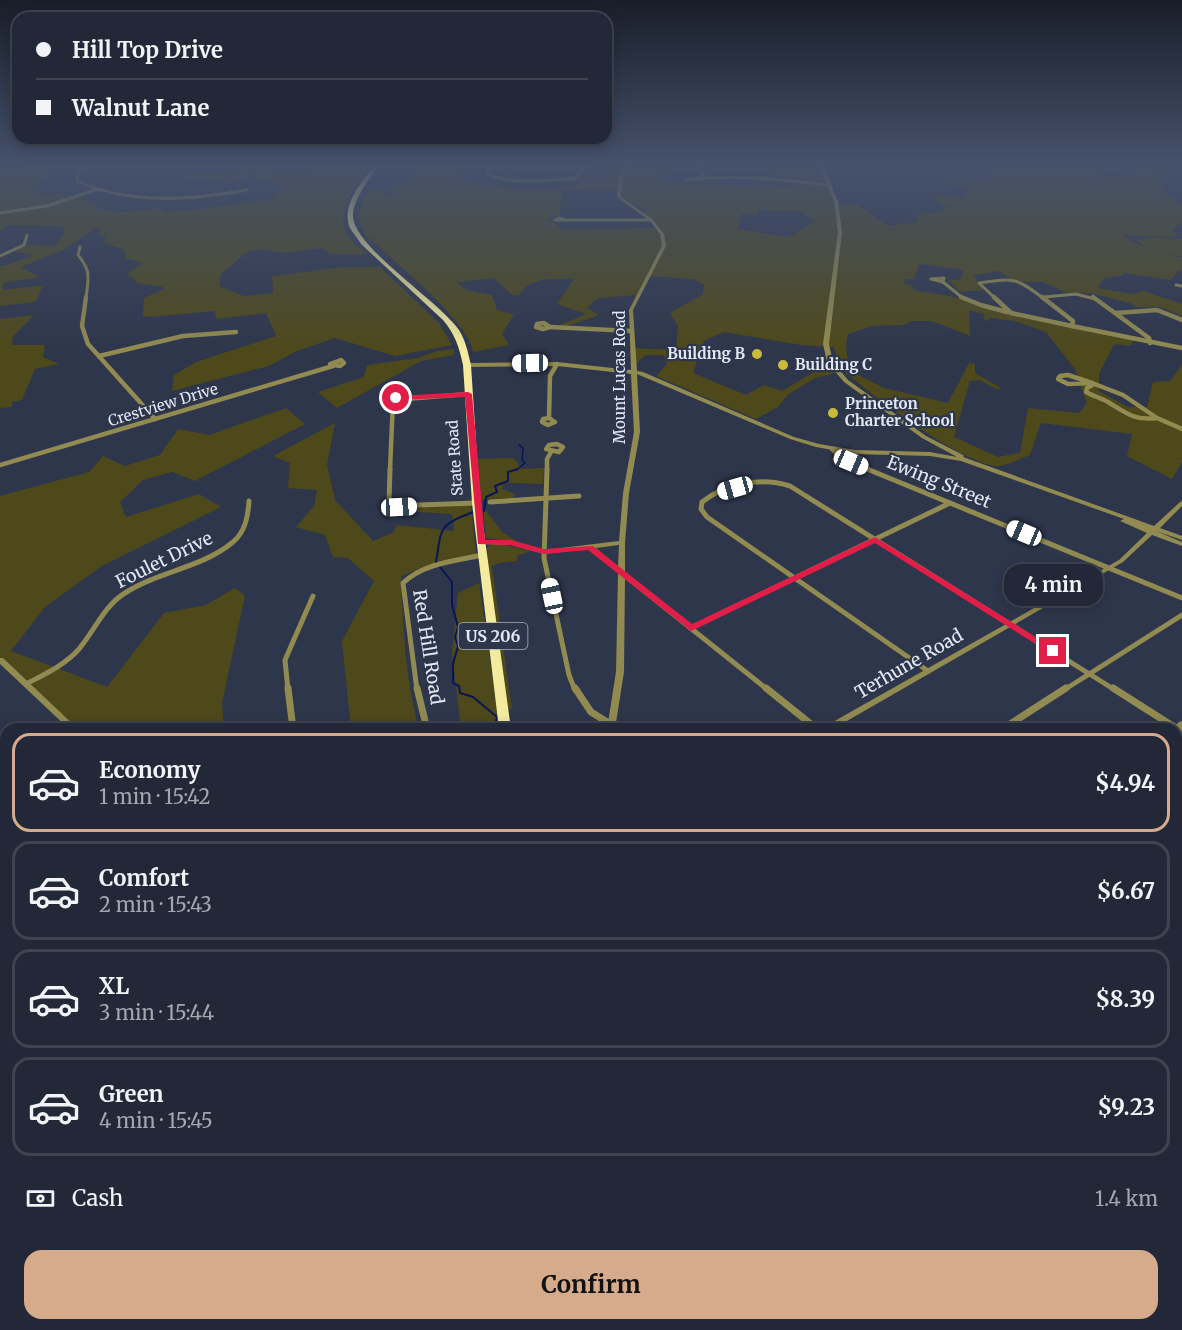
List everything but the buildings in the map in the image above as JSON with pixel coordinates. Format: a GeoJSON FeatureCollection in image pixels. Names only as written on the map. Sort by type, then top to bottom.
{"type":"FeatureCollection","features":[{"type":"Feature","properties":{"kind":"highway","name":"State Road"},"geometry":{"type":"LineString","coordinates":[[353,226],[354,230],[453,328],[463,346],[467,365],[476,503],[504,723]]}},
{"type":"Feature","properties":{"kind":"street","name":"Mount Lucas Road"},"geometry":{"type":"LineString","coordinates":[[612,723],[620,672],[622,543],[626,493],[637,432],[631,331],[632,304],[664,246],[662,234],[656,226]]}},
{"type":"Feature","properties":{"kind":"street"},"geometry":{"type":"LineString","coordinates":[[840,226],[826,344],[828,359],[837,373],[924,437],[976,463],[1155,531],[1182,544]]}},
{"type":"Feature","properties":{"kind":"street"},"geometry":{"type":"LineString","coordinates":[[0,256],[24,245],[27,235]]}},
{"type":"Feature","properties":{"kind":"street"},"geometry":{"type":"LineString","coordinates":[[80,248],[78,255],[87,266],[89,273],[82,326],[88,344],[155,419]]}},
{"type":"Feature","properties":{"kind":"street"},"geometry":{"type":"LineString","coordinates":[[1011,313],[979,283],[1018,280],[1044,297],[1073,321],[1072,326]]}},
{"type":"Feature","properties":{"kind":"street"},"geometry":{"type":"LineString","coordinates":[[943,282],[946,287],[964,297],[1011,313],[1182,348]]}},
{"type":"Feature","properties":{"kind":"street"},"geometry":{"type":"LineString","coordinates":[[1176,285],[1182,286]]}},
{"type":"Feature","properties":{"kind":"street"},"geometry":{"type":"LineString","coordinates":[[1044,297],[1088,295],[1149,338],[1150,343]]}},
{"type":"Feature","properties":{"kind":"street"},"geometry":{"type":"LineString","coordinates":[[1116,313],[1157,310],[1182,320]]}},
{"type":"Feature","properties":{"kind":"street"},"geometry":{"type":"LineString","coordinates":[[550,327],[631,331]]}},
{"type":"Feature","properties":{"kind":"street"},"geometry":{"type":"LineString","coordinates":[[99,356],[191,335],[236,332]]}},
{"type":"Feature","properties":{"kind":"street"},"geometry":{"type":"LineString","coordinates":[[549,418],[550,376],[557,364]]}},
{"type":"Feature","properties":{"kind":"street"},"geometry":{"type":"LineString","coordinates":[[467,365],[557,364],[634,372],[664,381],[792,438],[832,449],[930,454],[976,463]]}},
{"type":"Feature","properties":{"kind":"street","name":"Crestview Drive"},"geometry":{"type":"LineString","coordinates":[[0,465],[333,366]]}},
{"type":"Feature","properties":{"kind":"street"},"geometry":{"type":"LineString","coordinates":[[1093,383],[1068,384],[1058,379],[1060,376],[1068,375],[1093,383],[1122,395],[1157,418],[1182,429]]}},
{"type":"Feature","properties":{"kind":"street"},"geometry":{"type":"LineString","coordinates":[[1093,383],[1086,392],[1132,419],[1157,418]]}},
{"type":"Feature","properties":{"kind":"street"},"geometry":{"type":"LineString","coordinates":[[468,394],[393,400],[389,502],[392,506],[476,503]]}},
{"type":"Feature","properties":{"kind":"street"},"geometry":{"type":"LineString","coordinates":[[924,437],[929,444],[930,454]]}},
{"type":"Feature","properties":{"kind":"street","name":"Ewing Street"},"geometry":{"type":"LineString","coordinates":[[832,449],[840,457],[851,462],[1182,598]]}},
{"type":"Feature","properties":{"kind":"street"},"geometry":{"type":"LineString","coordinates":[[844,451],[843,456],[851,462]]}},
{"type":"Feature","properties":{"kind":"street"},"geometry":{"type":"LineString","coordinates":[[551,452],[547,459],[544,552],[572,684],[596,719],[604,723]]}},
{"type":"Feature","properties":{"kind":"street"},"geometry":{"type":"LineString","coordinates":[[928,671],[703,513],[701,505],[705,499],[759,481],[785,484],[1171,723]]}},
{"type":"Feature","properties":{"kind":"street"},"geometry":{"type":"LineString","coordinates":[[490,502],[579,496]]}},
{"type":"Feature","properties":{"kind":"street","name":"Foulet Drive"},"geometry":{"type":"LineString","coordinates":[[26,684],[70,658],[83,644],[103,613],[125,593],[143,583],[210,556],[233,542],[244,528],[249,501]]}},
{"type":"Feature","properties":{"kind":"street"},"geometry":{"type":"LineString","coordinates":[[691,628],[950,503]]}},
{"type":"Feature","properties":{"kind":"street","name":"Terhune Road"},"geometry":{"type":"LineString","coordinates":[[837,723],[1127,557],[1182,503]]}},
{"type":"Feature","properties":{"kind":"street"},"geometry":{"type":"LineString","coordinates":[[1155,531],[1182,538]]}},
{"type":"Feature","properties":{"kind":"street"},"geometry":{"type":"LineString","coordinates":[[481,542],[511,543],[544,552],[622,543]]}},
{"type":"Feature","properties":{"kind":"street"},"geometry":{"type":"LineString","coordinates":[[590,547],[810,723]]}},
{"type":"Feature","properties":{"kind":"street","name":"Red Hill Road"},"geometry":{"type":"LineString","coordinates":[[425,723],[419,703],[407,628],[403,583],[410,576],[436,566],[482,555]]}},
{"type":"Feature","properties":{"kind":"street"},"geometry":{"type":"LineString","coordinates":[[292,723],[285,660],[313,596]]}},
{"type":"Feature","properties":{"kind":"street"},"geometry":{"type":"LineString","coordinates":[[1013,723],[1182,615]]}},
{"type":"Feature","properties":{"kind":"street"},"geometry":{"type":"LineString","coordinates":[[0,660],[68,723]]}},
{"type":"Feature","properties":{"kind":"shaded area"},"geometry":{"type":"Polygon","coordinates":[[[62,226],[344,226],[349,237],[367,254],[331,254],[321,248],[282,253],[263,249],[247,252],[221,274],[219,286],[244,296],[273,293],[272,276],[343,267],[380,267],[439,323],[452,345],[395,356],[335,338],[297,351],[269,366],[172,391],[174,375],[196,362],[276,336],[266,313],[217,319],[214,311],[143,316],[144,298],[164,289],[163,287],[138,283],[127,274],[143,263],[126,259],[124,249],[103,243],[106,236],[98,235],[101,229],[96,228],[65,249],[21,267],[40,277],[3,283],[3,290],[44,285],[35,302],[0,306],[0,267],[35,255],[11,251],[25,245],[55,246],[65,231],[62,226]]]}},
{"type":"Feature","properties":{"kind":"shaded area"},"geometry":{"type":"Polygon","coordinates":[[[361,226],[558,226],[564,230],[657,228],[655,226],[739,226],[738,229],[789,237],[806,226],[1177,226],[1173,229],[1178,237],[1123,235],[1151,250],[1182,257],[1182,271],[1179,270],[1171,280],[1124,273],[1121,276],[1104,278],[1098,288],[1132,294],[1144,291],[1182,304],[1182,316],[1160,307],[1136,307],[1130,303],[1090,293],[1065,292],[1043,282],[1025,282],[1010,278],[999,271],[974,275],[983,290],[960,292],[948,280],[960,280],[964,270],[919,264],[914,279],[905,279],[904,284],[912,285],[914,290],[970,300],[992,308],[1134,339],[1130,346],[1114,344],[1099,374],[1099,391],[1128,407],[1147,407],[1153,382],[1170,381],[1182,365],[1182,462],[1172,479],[1127,456],[1132,434],[1041,423],[1030,455],[1008,464],[995,466],[958,452],[938,440],[895,411],[843,371],[815,378],[789,394],[778,407],[756,419],[656,376],[667,364],[664,355],[646,355],[636,363],[635,348],[676,350],[678,326],[670,313],[703,294],[704,285],[694,279],[649,276],[638,295],[598,298],[587,308],[599,315],[564,327],[556,327],[586,314],[557,304],[574,279],[551,279],[536,282],[530,284],[519,295],[512,295],[494,278],[456,282],[467,290],[492,295],[497,310],[514,314],[502,334],[509,345],[473,352],[469,339],[444,308],[365,235],[361,226]],[[969,310],[970,336],[932,321],[871,326],[848,334],[846,345],[849,370],[884,388],[948,403],[969,363],[975,364],[975,373],[1001,388],[998,390],[980,380],[970,381],[954,437],[998,457],[1020,453],[1028,408],[1079,413],[1087,403],[1075,369],[1046,332],[1015,321],[991,318],[985,321],[983,314],[969,310]],[[724,332],[704,341],[693,373],[746,395],[764,385],[782,391],[814,372],[839,364],[834,347],[801,345],[724,332]]]}},
{"type":"Feature","properties":{"kind":"shaded area"},"geometry":{"type":"Polygon","coordinates":[[[1156,237],[1182,239],[1182,256],[1157,253],[1136,240],[1156,237]]]}},
{"type":"Feature","properties":{"kind":"shaded area"},"geometry":{"type":"Polygon","coordinates":[[[34,315],[13,336],[12,345],[45,345],[43,357],[59,364],[35,369],[22,400],[12,402],[12,407],[0,408],[0,319],[34,315]]]}},
{"type":"Feature","properties":{"kind":"shaded area"},"geometry":{"type":"Polygon","coordinates":[[[454,349],[454,355],[421,361],[337,408],[318,392],[364,377],[367,365],[418,358],[437,351],[454,349]]]}},
{"type":"Feature","properties":{"kind":"shaded area"},"geometry":{"type":"Polygon","coordinates":[[[286,408],[305,424],[195,481],[172,472],[143,480],[120,502],[126,517],[199,494],[221,507],[102,566],[45,607],[11,651],[107,687],[164,613],[206,605],[235,588],[245,596],[222,703],[224,723],[68,723],[0,658],[0,496],[89,472],[103,456],[125,466],[160,455],[178,429],[209,435],[286,408]]]}},
{"type":"Feature","properties":{"kind":"shaded area"},"geometry":{"type":"Polygon","coordinates":[[[335,423],[327,465],[335,500],[373,541],[394,532],[397,525],[454,531],[452,514],[417,512],[417,508],[471,505],[476,554],[434,564],[401,576],[408,672],[417,723],[350,723],[342,641],[374,581],[348,558],[333,557],[325,535],[296,527],[314,506],[317,490],[288,488],[290,463],[273,456],[335,423]]]}},
{"type":"Feature","properties":{"kind":"shaded area"},"geometry":{"type":"Polygon","coordinates":[[[478,459],[515,459],[521,469],[544,468],[543,484],[504,483],[502,489],[515,494],[513,498],[481,500],[478,459]]]}},
{"type":"Feature","properties":{"kind":"shaded area"},"geometry":{"type":"Polygon","coordinates":[[[483,507],[502,532],[518,542],[486,538],[483,507]]]}},
{"type":"Feature","properties":{"kind":"shaded area"},"geometry":{"type":"Polygon","coordinates":[[[501,544],[531,551],[517,556],[517,561],[492,566],[512,709],[508,709],[489,583],[487,548],[490,545],[501,544]]]}},
{"type":"Feature","properties":{"kind":"shaded area"},"geometry":{"type":"Polygon","coordinates":[[[479,583],[499,723],[460,723],[452,653],[458,593],[479,583]]]}},
{"type":"Feature","properties":{"kind":"waterway"},"geometry":{"type":"LineString","coordinates":[[517,469],[525,463],[522,460],[523,448],[519,445]]}},
{"type":"Feature","properties":{"kind":"waterway"},"geometry":{"type":"LineString","coordinates":[[484,511],[486,497],[497,492],[495,486],[508,481],[508,472],[517,469]]}},
{"type":"Feature","properties":{"kind":"waterway"},"geometry":{"type":"LineString","coordinates":[[473,512],[447,524],[441,534],[436,562],[452,582],[452,605],[458,627],[455,637],[458,646],[453,664],[453,683],[459,686],[460,693],[473,697],[497,717],[496,723]]}},
{"type":"Feature","properties":{"kind":"place","name":"Building B"},"geometry":{"type":"Point","coordinates":[757,354]}},
{"type":"Feature","properties":{"kind":"place","name":"Building C"},"geometry":{"type":"Point","coordinates":[783,365]}},
{"type":"Feature","properties":{"kind":"place","name":"Princeton Charter School"},"geometry":{"type":"Point","coordinates":[833,413]}},
{"type":"Feature","properties":{"kind":"route"},"geometry":{"type":"LineString","coordinates":[[396,398],[468,394],[481,542],[500,541],[544,552],[590,547],[691,628],[875,539],[1053,651]]}}]}
